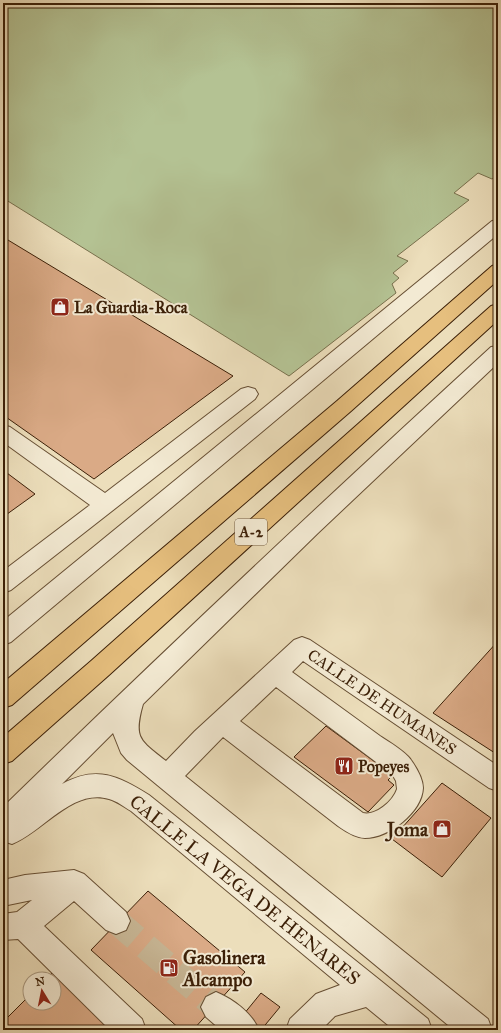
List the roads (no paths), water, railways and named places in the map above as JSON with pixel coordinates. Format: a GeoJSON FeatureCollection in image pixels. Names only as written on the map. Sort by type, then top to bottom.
{"type":"FeatureCollection","features":[{"type":"Feature","properties":{"kind":"highway","name":"A-2"},"geometry":{"type":"LineString","coordinates":[[3,698],[338,411],[498,270]]}},
{"type":"Feature","properties":{"kind":"highway","name":"A-2"},"geometry":{"type":"LineString","coordinates":[[3,753],[106,663],[498,310]]}},
{"type":"Feature","properties":{"kind":"street"},"geometry":{"type":"LineString","coordinates":[[3,635],[498,225]]}},
{"type":"Feature","properties":{"kind":"street"},"geometry":{"type":"LineString","coordinates":[[3,825],[132,696],[404,438],[498,352]]}},
{"type":"Feature","properties":{"kind":"street"},"geometry":{"type":"LineString","coordinates":[[3,584],[248,394]]}},
{"type":"Feature","properties":{"kind":"street"},"geometry":{"type":"LineString","coordinates":[[3,432],[106,505]]}},
{"type":"Feature","properties":{"kind":"street","name":"CALLE DE HUMANES"},"geometry":{"type":"LineString","coordinates":[[167,777],[222,722],[302,647],[498,780]]}},
{"type":"Feature","properties":{"kind":"street"},"geometry":{"type":"LineString","coordinates":[[222,722],[347,818],[363,826],[376,825],[389,818],[406,800],[410,788],[407,776],[401,766],[274,672]]}},
{"type":"Feature","properties":{"kind":"street"},"geometry":{"type":"LineString","coordinates":[[132,696],[124,728],[128,743],[136,752],[477,1030]]}},
{"type":"Feature","properties":{"kind":"street","name":"CALLE LA VEGA DE HENARES"},"geometry":{"type":"LineString","coordinates":[[3,839],[42,810],[73,790],[93,784],[115,788],[140,803],[417,1030]]}},
{"type":"Feature","properties":{"kind":"street"},"geometry":{"type":"LineString","coordinates":[[3,893],[25,888],[74,883],[116,921]]}},
{"type":"Feature","properties":{"kind":"street"},"geometry":{"type":"LineString","coordinates":[[74,883],[13,926],[131,1030]]}},
{"type":"Feature","properties":{"kind":"street"},"geometry":{"type":"LineString","coordinates":[[301,1030],[326,1004],[371,991]]}},
{"type":"Feature","properties":{"kind":"street"},"geometry":{"type":"LineString","coordinates":[[216,1007],[244,1030]]}},
{"type":"Feature","properties":{"kind":"tunnel"},"geometry":{"type":"LineString","coordinates":[[116,921],[216,1007]]}},
{"type":"Feature","properties":{"kind":"place","name":"La Guardia-Roca"},"geometry":{"type":"Point","coordinates":[60,307]}},
{"type":"Feature","properties":{"kind":"place","name":"Popeyes"},"geometry":{"type":"Point","coordinates":[344,766]}},
{"type":"Feature","properties":{"kind":"place","name":"Joma"},"geometry":{"type":"Point","coordinates":[442,829]}},
{"type":"Feature","properties":{"kind":"place","name":"Gasolinera Alcampo"},"geometry":{"type":"Point","coordinates":[169,968]}}]}
